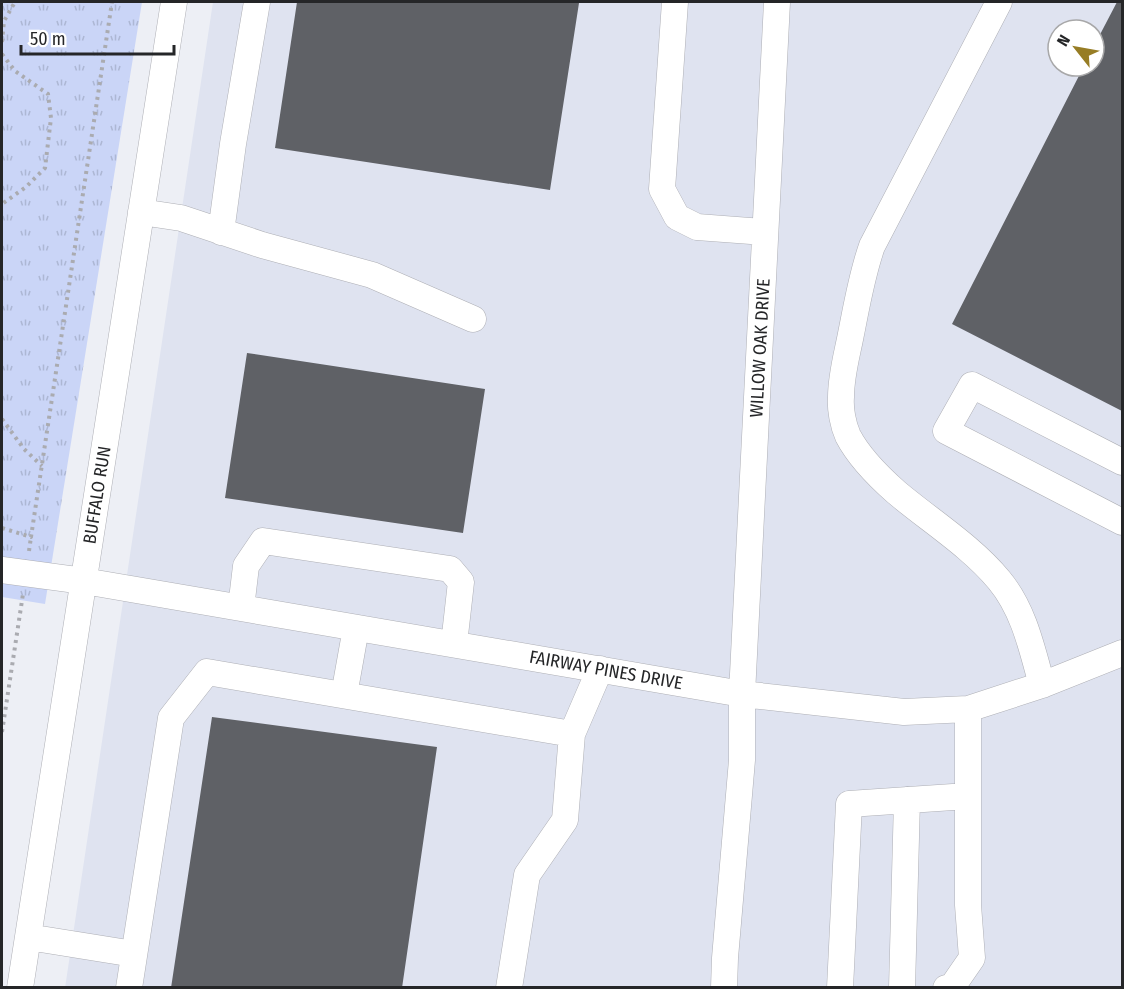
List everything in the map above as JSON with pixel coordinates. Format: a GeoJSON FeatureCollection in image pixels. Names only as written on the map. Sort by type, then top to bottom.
{"type":"FeatureCollection","features":[{"type":"Feature","properties":{"kind":"street","name":"BUFFALO RUN"},"geometry":{"type":"LineString","coordinates":[[20,987],[174,2]]}},
{"type":"Feature","properties":{"kind":"street"},"geometry":{"type":"LineString","coordinates":[[221,232],[257,2]]}},
{"type":"Feature","properties":{"kind":"street"},"geometry":{"type":"LineString","coordinates":[[675,2],[662,189],[677,217],[697,227],[765,232]]}},
{"type":"Feature","properties":{"kind":"street","name":"WILLOW OAK DRIVE"},"geometry":{"type":"LineString","coordinates":[[724,987],[724,958],[742,760],[742,693],[777,2]]}},
{"type":"Feature","properties":{"kind":"street"},"geometry":{"type":"LineString","coordinates":[[999,2],[872,246],[863,270],[840,399],[848,436],[876,472],[1000,581],[1015,604],[1027,631],[1042,685]]}},
{"type":"Feature","properties":{"kind":"street"},"geometry":{"type":"LineString","coordinates":[[141,212],[181,218],[262,245],[372,275],[473,319]]}},
{"type":"Feature","properties":{"kind":"street"},"geometry":{"type":"LineString","coordinates":[[1122,462],[972,385],[946,431],[1122,522]]}},
{"type":"Feature","properties":{"kind":"street"},"geometry":{"type":"LineString","coordinates":[[241,608],[246,566],[263,541],[450,569],[461,582],[454,644]]}},
{"type":"Feature","properties":{"kind":"street","name":"FAIRWAY PINES DRIVE"},"geometry":{"type":"LineString","coordinates":[[14,572],[84,581],[742,693],[904,712],[968,709],[1042,685],[1122,653]]}},
{"type":"Feature","properties":{"kind":"street"},"geometry":{"type":"LineString","coordinates":[[344,695],[356,628]]}},
{"type":"Feature","properties":{"kind":"street"},"geometry":{"type":"LineString","coordinates":[[510,987],[527,875],[565,820],[573,734],[600,669]]}},
{"type":"Feature","properties":{"kind":"street"},"geometry":{"type":"LineString","coordinates":[[129,987],[171,718],[207,672],[573,734]]}},
{"type":"Feature","properties":{"kind":"street"},"geometry":{"type":"LineString","coordinates":[[946,987],[952,987],[972,958],[968,905],[968,709]]}},
{"type":"Feature","properties":{"kind":"street"},"geometry":{"type":"LineString","coordinates":[[844,987],[849,804],[968,796]]}},
{"type":"Feature","properties":{"kind":"street"},"geometry":{"type":"LineString","coordinates":[[902,987],[907,800]]}},
{"type":"Feature","properties":{"kind":"street"},"geometry":{"type":"LineString","coordinates":[[28,938],[134,954]]}},
{"type":"Feature","properties":{"kind":"path"},"geometry":{"type":"LineString","coordinates":[[2,42],[4,21],[15,2]]}},
{"type":"Feature","properties":{"kind":"path"},"geometry":{"type":"LineString","coordinates":[[2,732],[14,572],[31,537],[112,2]]}},
{"type":"Feature","properties":{"kind":"path"},"geometry":{"type":"LineString","coordinates":[[2,54],[15,71],[48,94],[51,118],[45,168],[26,187],[2,204]]}},
{"type":"Feature","properties":{"kind":"path"},"geometry":{"type":"LineString","coordinates":[[2,419],[24,449],[42,466]]}},
{"type":"Feature","properties":{"kind":"path"},"geometry":{"type":"LineString","coordinates":[[2,528],[31,537]]}},
{"type":"Feature","properties":{"kind":"shaded area"},"geometry":{"type":"Polygon","coordinates":[[[213,2],[1122,2],[1122,987],[65,988],[213,2]]]}},
{"type":"Feature","properties":{"kind":"green space"},"geometry":{"type":"Polygon","coordinates":[[[2,2],[142,2],[45,604],[2,597],[2,2]]]}},
{"type":"Feature","properties":{"kind":"building"},"geometry":{"type":"Polygon","coordinates":[[[297,2],[579,3],[550,190],[275,148],[297,2]]]}},
{"type":"Feature","properties":{"kind":"building"},"geometry":{"type":"Polygon","coordinates":[[[1117,2],[1122,2],[1122,411],[952,324],[1078,78],[1106,78],[1106,23],[1117,2]]]}},
{"type":"Feature","properties":{"kind":"building"},"geometry":{"type":"Polygon","coordinates":[[[247,353],[485,389],[463,533],[225,498],[247,353]]]}},
{"type":"Feature","properties":{"kind":"building"},"geometry":{"type":"Polygon","coordinates":[[[212,717],[437,747],[402,988],[171,988],[212,717]]]}}]}
